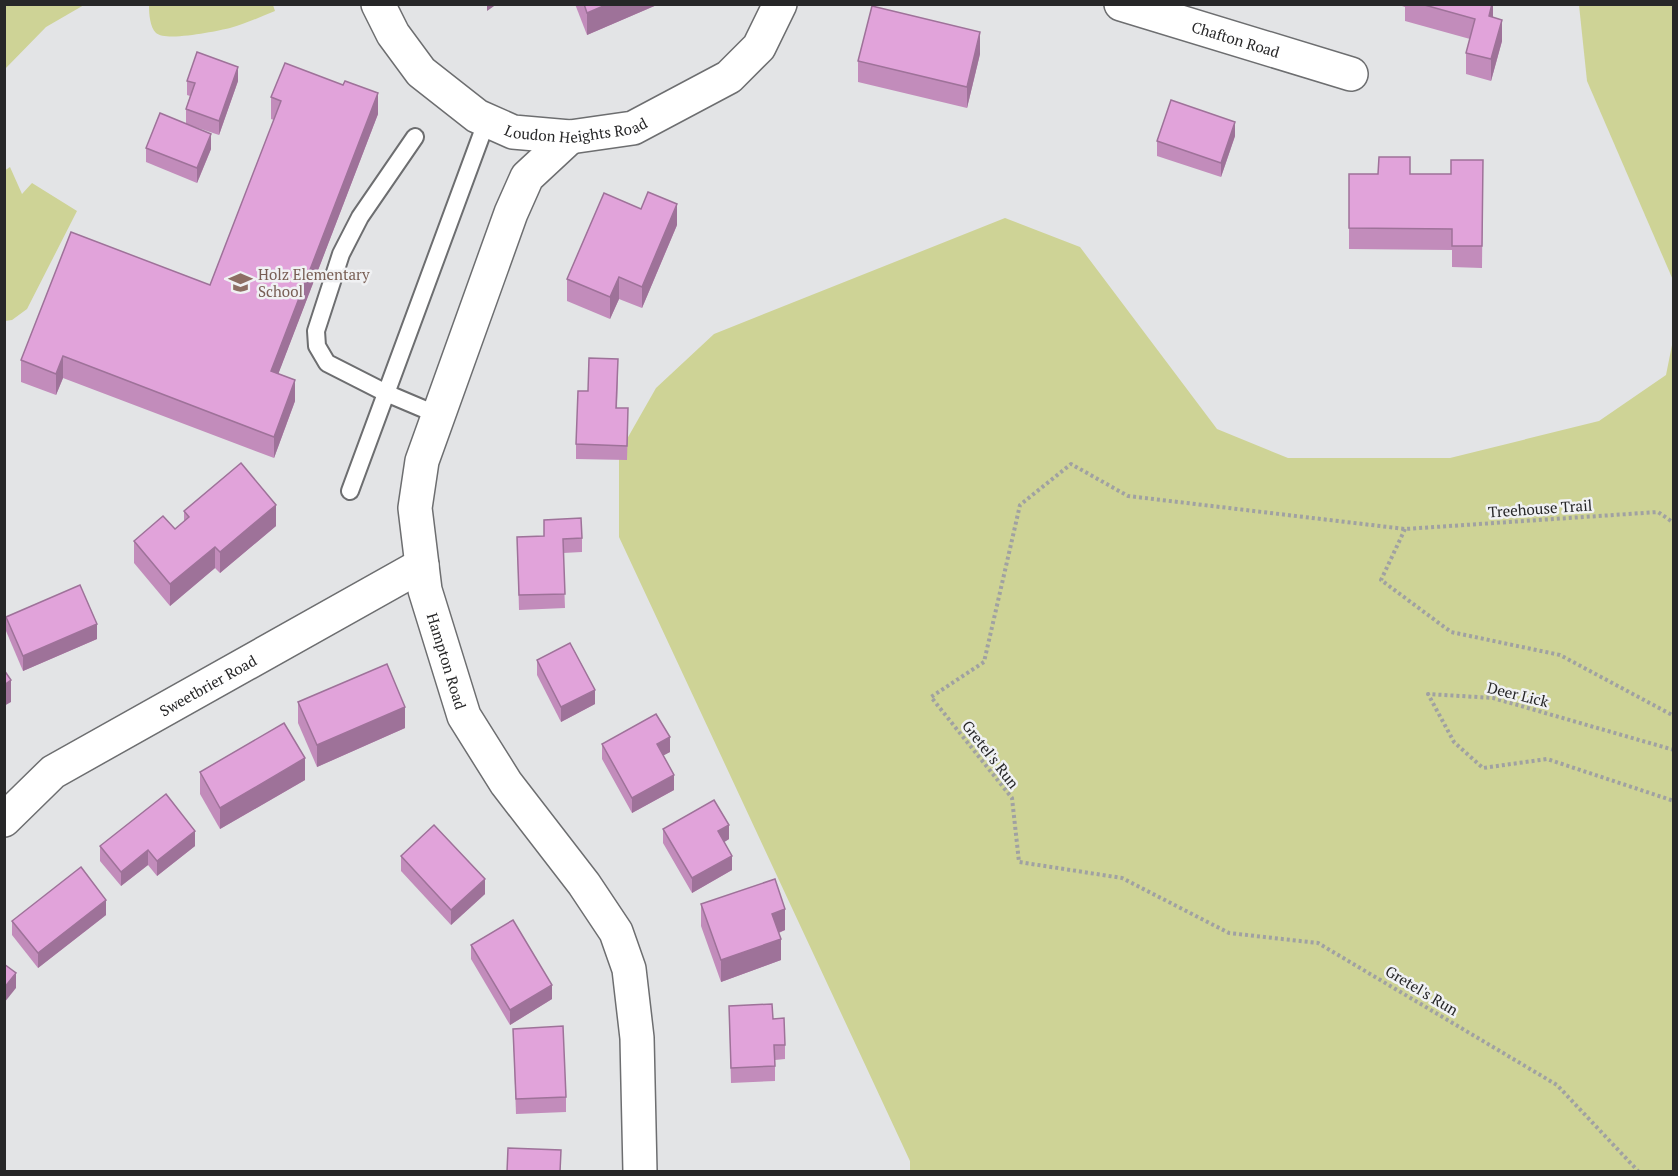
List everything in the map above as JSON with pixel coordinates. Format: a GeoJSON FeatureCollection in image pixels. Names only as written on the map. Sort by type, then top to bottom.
{"type":"FeatureCollection","features":[{"type":"Feature","properties":{"kind":"street","name":"Loudon Heights Road"},"geometry":{"type":"LineString","coordinates":[[378,4],[393,34],[421,72],[477,116],[513,132],[570,137],[633,128],[729,77],[759,47],[780,4]]}},
{"type":"Feature","properties":{"kind":"street","name":"Chafton Road"},"geometry":{"type":"LineString","coordinates":[[1121,4],[1351,75]]}},
{"type":"Feature","properties":{"kind":"street","name":"Hampton Road"},"geometry":{"type":"LineString","coordinates":[[570,137],[527,177],[511,213],[422,461],[415,508],[425,590],[464,716],[506,783],[584,884],[616,932],[626,959],[637,1038],[640,1172]]}},
{"type":"Feature","properties":{"kind":"street","name":"Sweetbrier Road"},"geometry":{"type":"LineString","coordinates":[[4,820],[53,772],[422,565]]}},
{"type":"Feature","properties":{"kind":"lane"},"geometry":{"type":"LineString","coordinates":[[350,491],[487,120]]}},
{"type":"Feature","properties":{"kind":"lane"},"geometry":{"type":"LineString","coordinates":[[415,137],[360,217],[341,254],[315,331],[317,346],[327,363],[386,393],[438,415]]}},
{"type":"Feature","properties":{"kind":"path","name":"Gretel's Run"},"geometry":{"type":"LineString","coordinates":[[1405,529],[1128,496],[1071,464],[1020,505],[984,662],[931,697],[1012,798],[1019,862],[1122,878],[1229,933],[1318,943],[1557,1084],[1639,1172]]}},
{"type":"Feature","properties":{"kind":"path","name":"Treehouse Trail"},"geometry":{"type":"LineString","coordinates":[[1405,529],[1658,512],[1674,524]]}},
{"type":"Feature","properties":{"kind":"path"},"geometry":{"type":"LineString","coordinates":[[1405,529],[1382,580],[1451,632],[1560,656],[1674,716]]}},
{"type":"Feature","properties":{"kind":"path","name":"Deer Lick"},"geometry":{"type":"LineString","coordinates":[[1674,750],[1493,698],[1428,694],[1454,742],[1483,768],[1547,759],[1674,801]]}},
{"type":"Feature","properties":{"kind":"green space"},"geometry":{"type":"Polygon","coordinates":[[[5,4],[84,5],[46,27],[5,69],[5,4]]]}},
{"type":"Feature","properties":{"kind":"green space"},"geometry":{"type":"Polygon","coordinates":[[[154,4],[273,5],[275,11],[230,28],[192,35],[170,36],[156,33],[152,27],[149,6],[154,4]]]}},
{"type":"Feature","properties":{"kind":"green space"},"geometry":{"type":"Polygon","coordinates":[[[1579,5],[1673,5],[1673,280],[1587,81],[1579,5]]]}},
{"type":"Feature","properties":{"kind":"green space"},"geometry":{"type":"Polygon","coordinates":[[[10,167],[22,194],[32,183],[77,211],[27,309],[12,320],[5,321],[4,171],[10,167]]]}},
{"type":"Feature","properties":{"kind":"green space"},"geometry":{"type":"Polygon","coordinates":[[[1005,218],[1080,247],[1217,429],[1288,458],[1450,458],[1599,421],[1666,375],[1673,340],[1673,1171],[910,1171],[910,1161],[619,537],[619,453],[656,388],[714,334],[1005,218]]]}},
{"type":"Feature","properties":{"kind":"building"},"geometry":{"type":"Polygon","coordinates":[[[584,4],[608,4],[587,13],[584,4]]]}},
{"type":"Feature","properties":{"kind":"building"},"geometry":{"type":"Polygon","coordinates":[[[1421,4],[1492,4],[1489,16],[1502,20],[1491,59],[1466,53],[1475,19],[1421,4]]]}},
{"type":"Feature","properties":{"kind":"building"},"geometry":{"type":"Polygon","coordinates":[[[872,6],[980,32],[967,87],[858,61],[872,6]]]}},
{"type":"Feature","properties":{"kind":"building"},"geometry":{"type":"Polygon","coordinates":[[[197,52],[238,67],[219,121],[186,109],[195,83],[187,81],[197,52]]]}},
{"type":"Feature","properties":{"kind":"building"},"geometry":{"type":"Polygon","coordinates":[[[285,63],[343,85],[345,81],[378,93],[271,371],[295,380],[274,437],[63,356],[56,374],[21,360],[71,232],[210,285],[281,101],[271,97],[285,63]]]}},
{"type":"Feature","properties":{"kind":"building"},"geometry":{"type":"Polygon","coordinates":[[[1171,100],[1235,122],[1221,163],[1157,141],[1171,100]]]}},
{"type":"Feature","properties":{"kind":"building"},"geometry":{"type":"Polygon","coordinates":[[[160,113],[211,134],[197,168],[146,148],[160,113]]]}},
{"type":"Feature","properties":{"kind":"building"},"geometry":{"type":"Polygon","coordinates":[[[1379,157],[1410,157],[1410,174],[1451,174],[1451,160],[1483,160],[1482,246],[1452,246],[1452,229],[1349,228],[1349,174],[1378,174],[1379,157]]]}},
{"type":"Feature","properties":{"kind":"building"},"geometry":{"type":"Polygon","coordinates":[[[648,192],[677,204],[642,287],[619,277],[610,297],[567,279],[604,193],[641,209],[648,192]]]}},
{"type":"Feature","properties":{"kind":"building"},"geometry":{"type":"Polygon","coordinates":[[[589,358],[618,359],[616,408],[628,408],[627,446],[576,444],[578,391],[588,391],[589,358]]]}},
{"type":"Feature","properties":{"kind":"building"},"geometry":{"type":"Polygon","coordinates":[[[241,463],[276,505],[220,552],[215,547],[170,584],[134,541],[163,516],[175,529],[189,517],[184,511],[241,463]]]}},
{"type":"Feature","properties":{"kind":"building"},"geometry":{"type":"Polygon","coordinates":[[[581,518],[582,538],[563,539],[565,594],[519,595],[517,537],[544,536],[544,520],[581,518]]]}},
{"type":"Feature","properties":{"kind":"building"},"geometry":{"type":"Polygon","coordinates":[[[80,585],[97,624],[23,656],[6,617],[80,585]]]}},
{"type":"Feature","properties":{"kind":"building"},"geometry":{"type":"Polygon","coordinates":[[[570,643],[595,690],[561,707],[537,660],[570,643]]]}},
{"type":"Feature","properties":{"kind":"building"},"geometry":{"type":"Polygon","coordinates":[[[387,664],[405,707],[317,745],[298,702],[387,664]]]}},
{"type":"Feature","properties":{"kind":"building"},"geometry":{"type":"Polygon","coordinates":[[[4,670],[11,680],[4,685],[4,670]]]}},
{"type":"Feature","properties":{"kind":"building"},"geometry":{"type":"Polygon","coordinates":[[[656,714],[670,737],[657,744],[674,775],[632,798],[602,744],[656,714]]]}},
{"type":"Feature","properties":{"kind":"building"},"geometry":{"type":"Polygon","coordinates":[[[284,723],[305,758],[220,808],[200,772],[284,723]]]}},
{"type":"Feature","properties":{"kind":"building"},"geometry":{"type":"Polygon","coordinates":[[[166,794],[195,831],[157,861],[148,850],[121,872],[100,846],[166,794]]]}},
{"type":"Feature","properties":{"kind":"building"},"geometry":{"type":"Polygon","coordinates":[[[714,800],[729,825],[718,831],[732,856],[692,878],[663,829],[714,800]]]}},
{"type":"Feature","properties":{"kind":"building"},"geometry":{"type":"Polygon","coordinates":[[[434,825],[485,879],[451,910],[401,856],[434,825]]]}},
{"type":"Feature","properties":{"kind":"building"},"geometry":{"type":"Polygon","coordinates":[[[81,867],[106,900],[38,953],[12,921],[81,867]]]}},
{"type":"Feature","properties":{"kind":"building"},"geometry":{"type":"Polygon","coordinates":[[[775,879],[785,909],[772,914],[781,939],[721,960],[701,904],[775,879]]]}},
{"type":"Feature","properties":{"kind":"building"},"geometry":{"type":"Polygon","coordinates":[[[513,920],[552,985],[510,1010],[471,945],[513,920]]]}},
{"type":"Feature","properties":{"kind":"building"},"geometry":{"type":"Polygon","coordinates":[[[4,964],[16,973],[4,988],[4,964]]]}},
{"type":"Feature","properties":{"kind":"building"},"geometry":{"type":"Polygon","coordinates":[[[772,1004],[773,1019],[784,1018],[785,1045],[774,1045],[775,1066],[731,1068],[729,1006],[772,1004]]]}},
{"type":"Feature","properties":{"kind":"building"},"geometry":{"type":"Polygon","coordinates":[[[563,1026],[566,1097],[516,1099],[513,1029],[563,1026]]]}},
{"type":"Feature","properties":{"kind":"building"},"geometry":{"type":"Polygon","coordinates":[[[508,1148],[561,1150],[560,1172],[507,1172],[508,1148]]]}},
{"type":"Feature","properties":{"kind":"place","name":"Holz Elementary School"},"geometry":{"type":"Point","coordinates":[240,283]}}]}
